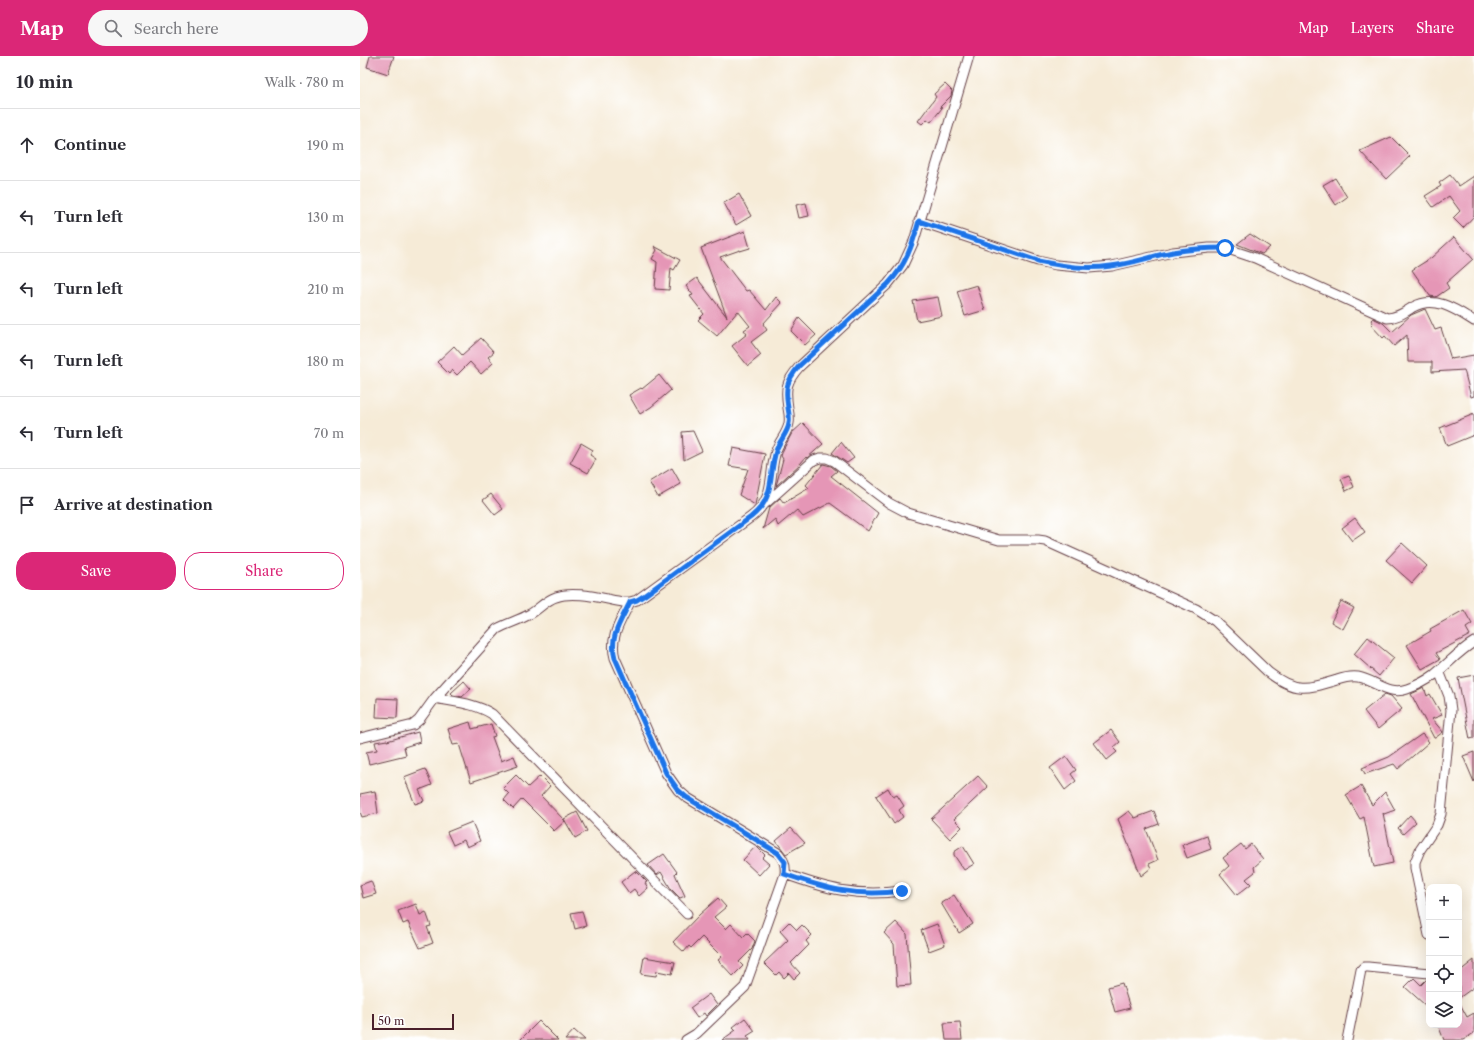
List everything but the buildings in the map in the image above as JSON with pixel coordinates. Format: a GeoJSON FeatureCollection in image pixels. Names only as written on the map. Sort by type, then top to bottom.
{"type":"FeatureCollection","features":[{"type":"Feature","properties":{"kind":"street"},"geometry":{"type":"LineString","coordinates":[[762,507],[771,485],[776,450],[789,427],[790,421],[786,394],[788,382],[799,366],[888,284],[896,276],[903,265],[909,254],[969,56]]}},
{"type":"Feature","properties":{"kind":"street"},"geometry":{"type":"LineString","coordinates":[[919,221],[1038,261],[1056,265],[1089,268],[1112,266],[1186,250],[1225,248],[1255,258],[1388,318],[1394,318],[1422,304],[1433,302],[1445,304],[1474,321]]}},
{"type":"Feature","properties":{"kind":"street"},"geometry":{"type":"LineString","coordinates":[[360,738],[413,725],[419,720],[435,698],[497,630],[506,624],[532,613],[554,597],[564,594],[574,594],[630,602],[637,600],[754,514],[814,460],[820,458],[827,458],[842,466],[889,503],[908,513],[999,540],[1045,541],[1196,609],[1215,621],[1268,672],[1277,679],[1293,687],[1310,688],[1343,678],[1356,677],[1365,679],[1392,691],[1400,691],[1424,681],[1460,651],[1474,642]]}},
{"type":"Feature","properties":{"kind":"street"},"geometry":{"type":"LineString","coordinates":[[630,602],[615,634],[613,649],[615,658],[666,773],[675,786],[686,797],[778,853],[785,862],[784,874],[744,987],[696,1034],[686,1040]]}},
{"type":"Feature","properties":{"kind":"street"},"geometry":{"type":"LineString","coordinates":[[1426,921],[1415,868],[1417,855],[1437,825],[1441,814],[1451,710],[1449,696],[1439,670]]}},
{"type":"Feature","properties":{"kind":"street"},"geometry":{"type":"LineString","coordinates":[[435,698],[476,706],[492,714],[687,914]]}},
{"type":"Feature","properties":{"kind":"street"},"geometry":{"type":"LineString","coordinates":[[784,874],[824,887],[850,893],[885,893],[902,891]]}},
{"type":"Feature","properties":{"kind":"street"},"geometry":{"type":"LineString","coordinates":[[1347,1040],[1361,970],[1364,967],[1426,973]]}},
{"type":"Feature","properties":{"kind":"route"},"geometry":{"type":"LineString","coordinates":[[902,891],[885,893],[850,893],[824,887],[784,874],[786,868],[785,862],[778,853],[686,797],[678,790],[666,773],[615,658],[613,641],[630,602],[645,595],[751,517],[762,507],[771,485],[776,450],[789,427],[790,421],[786,394],[788,382],[799,366],[896,276],[909,254],[919,221],[1018,256],[1056,265],[1089,268],[1112,266],[1193,249],[1225,248]]}}]}
